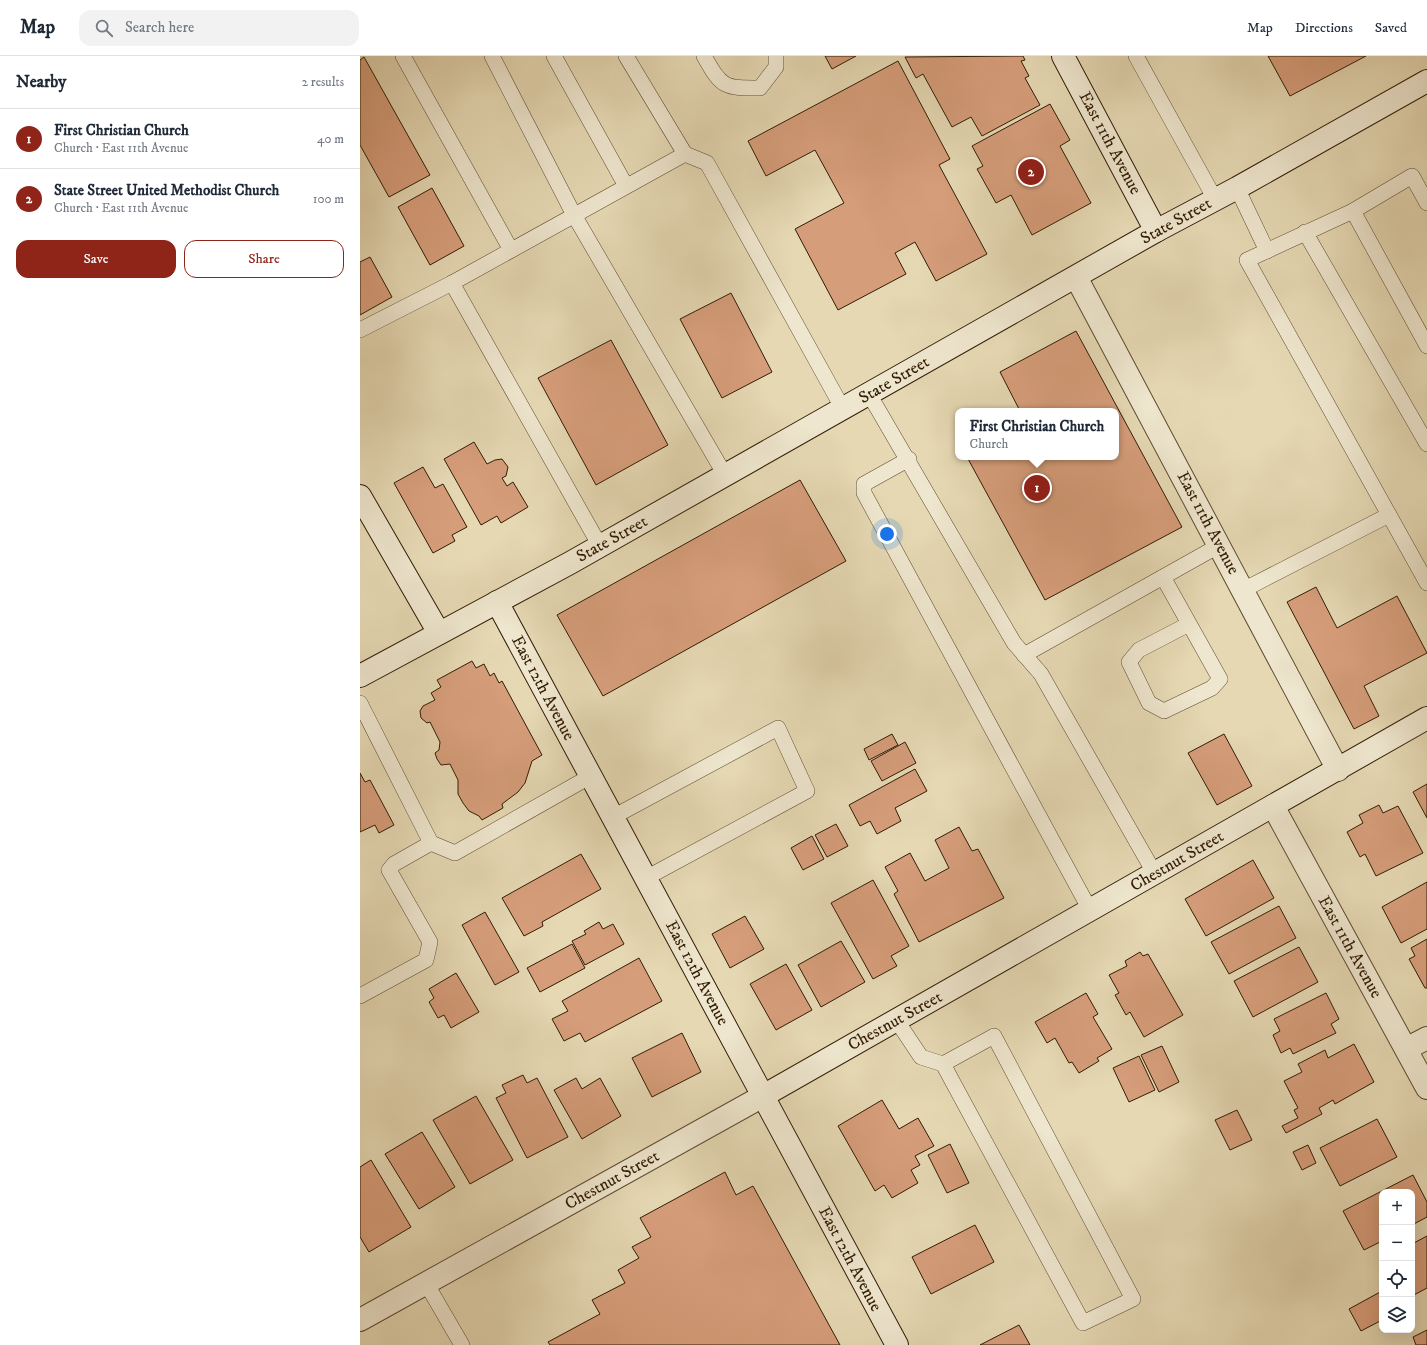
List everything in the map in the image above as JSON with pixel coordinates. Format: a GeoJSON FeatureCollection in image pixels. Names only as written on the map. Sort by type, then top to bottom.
{"type":"FeatureCollection","features":[{"type":"Feature","properties":{"kind":"street","name":"East 11th Avenue"},"geometry":{"type":"LineString","coordinates":[[1063,56],[1156,231]]}},
{"type":"Feature","properties":{"kind":"street","name":"State Street"},"geometry":{"type":"LineString","coordinates":[[360,676],[600,546],[1156,231],[1237,188],[1427,82]]}},
{"type":"Feature","properties":{"kind":"street","name":"East 11th Avenue"},"geometry":{"type":"LineString","coordinates":[[1076,277],[1220,545],[1338,770]]}},
{"type":"Feature","properties":{"kind":"street"},"geometry":{"type":"LineString","coordinates":[[360,496],[439,633]]}},
{"type":"Feature","properties":{"kind":"street","name":"East 12th Avenue"},"geometry":{"type":"LineString","coordinates":[[497,602],[897,1345]]}},
{"type":"Feature","properties":{"kind":"street","name":"Chestnut Street"},"geometry":{"type":"LineString","coordinates":[[360,1320],[897,1021],[1427,718]]}},
{"type":"Feature","properties":{"kind":"street","name":"East 11th Avenue"},"geometry":{"type":"LineString","coordinates":[[1273,806],[1427,1088]]}},
{"type":"Feature","properties":{"kind":"street"},"geometry":{"type":"LineString","coordinates":[[1406,1049],[1427,1038]]}},
{"type":"Feature","properties":{"kind":"lane"},"geometry":{"type":"LineString","coordinates":[[403,56],[511,250]]}},
{"type":"Feature","properties":{"kind":"lane"},"geometry":{"type":"LineString","coordinates":[[492,56],[574,215],[725,475]]}},
{"type":"Feature","properties":{"kind":"lane"},"geometry":{"type":"LineString","coordinates":[[554,56],[626,186]]}},
{"type":"Feature","properties":{"kind":"lane"},"geometry":{"type":"LineString","coordinates":[[626,56],[686,154],[707,163],[843,409]]}},
{"type":"Feature","properties":{"kind":"lane"},"geometry":{"type":"LineString","coordinates":[[704,56],[718,81],[734,88],[760,88],[776,67],[776,56]]}},
{"type":"Feature","properties":{"kind":"lane"},"geometry":{"type":"LineString","coordinates":[[1136,56],[1215,199]]}},
{"type":"Feature","properties":{"kind":"lane"},"geometry":{"type":"LineString","coordinates":[[360,330],[452,283],[686,154]]}},
{"type":"Feature","properties":{"kind":"lane"},"geometry":{"type":"LineString","coordinates":[[1427,203],[1412,176],[1353,211],[1305,232],[1248,260],[1427,583]]}},
{"type":"Feature","properties":{"kind":"lane"},"geometry":{"type":"LineString","coordinates":[[1237,188],[1266,251]]}},
{"type":"Feature","properties":{"kind":"lane"},"geometry":{"type":"LineString","coordinates":[[1353,211],[1427,346]]}},
{"type":"Feature","properties":{"kind":"lane"},"geometry":{"type":"LineString","coordinates":[[1305,232],[1427,444]]}},
{"type":"Feature","properties":{"kind":"lane"},"geometry":{"type":"LineString","coordinates":[[452,283],[600,546]]}},
{"type":"Feature","properties":{"kind":"lane"},"geometry":{"type":"LineString","coordinates":[[869,394],[909,459],[1014,643],[1041,674],[1155,874]]}},
{"type":"Feature","properties":{"kind":"lane"},"geometry":{"type":"LineString","coordinates":[[909,459],[864,484],[864,492],[1090,910]]}},
{"type":"Feature","properties":{"kind":"lane"},"geometry":{"type":"LineString","coordinates":[[1243,590],[1389,514]]}},
{"type":"Feature","properties":{"kind":"lane"},"geometry":{"type":"LineString","coordinates":[[1024,654],[1220,545]]}},
{"type":"Feature","properties":{"kind":"lane"},"geometry":{"type":"LineString","coordinates":[[1163,577],[1220,679],[1212,688],[1164,711],[1149,703],[1129,662],[1139,650],[1189,624]]}},
{"type":"Feature","properties":{"kind":"lane"},"geometry":{"type":"LineString","coordinates":[[360,703],[431,843],[455,853],[591,776]]}},
{"type":"Feature","properties":{"kind":"lane"},"geometry":{"type":"LineString","coordinates":[[613,817],[778,728],[807,791],[646,878]]}},
{"type":"Feature","properties":{"kind":"lane"},"geometry":{"type":"LineString","coordinates":[[360,996],[426,960],[430,942],[389,870],[394,864],[431,843]]}},
{"type":"Feature","properties":{"kind":"lane"},"geometry":{"type":"LineString","coordinates":[[897,1021],[921,1057],[943,1064],[1083,1323],[1133,1299],[994,1036],[943,1064]]}},
{"type":"Feature","properties":{"kind":"lane"},"geometry":{"type":"LineString","coordinates":[[426,1283],[462,1345]]}},
{"type":"Feature","properties":{"kind":"building"},"geometry":{"type":"Polygon","coordinates":[[[825,56],[856,56],[832,69],[825,56]]]}},
{"type":"Feature","properties":{"kind":"building"},"geometry":{"type":"Polygon","coordinates":[[[1023,56],[1025,60],[1021,61],[1029,76],[1025,78],[1040,105],[982,136],[971,117],[952,127],[923,74],[916,78],[905,57],[1023,56]]]}},
{"type":"Feature","properties":{"kind":"building"},"geometry":{"type":"Polygon","coordinates":[[[1268,56],[1366,56],[1290,96],[1268,56]]]}},
{"type":"Feature","properties":{"kind":"building"},"geometry":{"type":"Polygon","coordinates":[[[364,57],[430,175],[389,197],[360,145],[360,60],[364,57]]]}},
{"type":"Feature","properties":{"kind":"building"},"geometry":{"type":"Polygon","coordinates":[[[898,61],[950,159],[939,165],[987,254],[936,281],[915,242],[895,253],[906,274],[838,310],[795,229],[844,203],[815,150],[766,176],[748,141],[898,61]]]}},
{"type":"Feature","properties":{"kind":"building"},"geometry":{"type":"Polygon","coordinates":[[[1050,104],[1070,140],[1060,146],[1091,203],[1032,235],[1011,195],[996,203],[977,169],[983,166],[972,146],[1050,104]]]}},
{"type":"Feature","properties":{"kind":"building"},"geometry":{"type":"Polygon","coordinates":[[[432,188],[464,246],[430,265],[398,207],[432,188]]]}},
{"type":"Feature","properties":{"kind":"building"},"geometry":{"type":"Polygon","coordinates":[[[370,257],[392,297],[360,315],[360,262],[370,257]]]}},
{"type":"Feature","properties":{"kind":"building"},"geometry":{"type":"Polygon","coordinates":[[[731,293],[772,372],[722,398],[680,319],[731,293]]]}},
{"type":"Feature","properties":{"kind":"building"},"geometry":{"type":"Polygon","coordinates":[[[1076,331],[1118,408],[1018,408],[1000,372],[1076,331]]]}},
{"type":"Feature","properties":{"kind":"building"},"geometry":{"type":"Polygon","coordinates":[[[611,340],[668,445],[596,485],[538,378],[611,340]]]}},
{"type":"Feature","properties":{"kind":"building"},"geometry":{"type":"Polygon","coordinates":[[[1119,411],[1182,527],[1045,600],[969,460],[1119,460],[1119,411]]]}},
{"type":"Feature","properties":{"kind":"building"},"geometry":{"type":"Polygon","coordinates":[[[474,442],[487,464],[495,460],[502,459],[508,467],[506,476],[502,478],[507,486],[513,482],[528,507],[501,523],[497,516],[481,525],[444,459],[474,442]]]}},
{"type":"Feature","properties":{"kind":"building"},"geometry":{"type":"Polygon","coordinates":[[[423,467],[435,488],[443,484],[467,527],[452,535],[455,541],[433,553],[394,483],[423,467]]]}},
{"type":"Feature","properties":{"kind":"building"},"geometry":{"type":"Polygon","coordinates":[[[800,480],[846,561],[603,696],[557,615],[800,480]]]}},
{"type":"Feature","properties":{"kind":"building"},"geometry":{"type":"Polygon","coordinates":[[[1316,587],[1337,628],[1397,596],[1427,653],[1364,686],[1379,716],[1354,729],[1287,602],[1316,587]]]}},
{"type":"Feature","properties":{"kind":"building"},"geometry":{"type":"Polygon","coordinates":[[[472,661],[476,668],[484,664],[490,676],[494,673],[499,683],[502,681],[542,755],[532,761],[525,783],[518,792],[502,804],[503,808],[482,820],[479,816],[469,811],[463,803],[458,794],[458,780],[450,764],[441,765],[437,759],[435,753],[439,750],[440,742],[430,722],[427,723],[421,718],[420,711],[423,706],[435,700],[431,693],[441,687],[437,680],[472,661]]]}},
{"type":"Feature","properties":{"kind":"building"},"geometry":{"type":"Polygon","coordinates":[[[892,734],[898,745],[869,760],[864,749],[892,734]]]}},
{"type":"Feature","properties":{"kind":"building"},"geometry":{"type":"Polygon","coordinates":[[[1224,734],[1252,786],[1217,805],[1188,753],[1224,734]]]}},
{"type":"Feature","properties":{"kind":"building"},"geometry":{"type":"Polygon","coordinates":[[[905,742],[916,763],[882,781],[871,761],[905,742]]]}},
{"type":"Feature","properties":{"kind":"building"},"geometry":{"type":"Polygon","coordinates":[[[915,769],[927,791],[895,808],[901,821],[877,834],[870,821],[860,826],[849,805],[915,769]]]}},
{"type":"Feature","properties":{"kind":"building"},"geometry":{"type":"Polygon","coordinates":[[[360,773],[365,782],[370,780],[394,825],[379,833],[375,825],[360,832],[360,773]]]}},
{"type":"Feature","properties":{"kind":"building"},"geometry":{"type":"Polygon","coordinates":[[[1427,784],[1427,818],[1413,792],[1427,784]]]}},
{"type":"Feature","properties":{"kind":"building"},"geometry":{"type":"Polygon","coordinates":[[[1379,805],[1383,813],[1398,806],[1423,853],[1376,876],[1365,854],[1360,857],[1347,832],[1363,823],[1359,815],[1379,805]]]}},
{"type":"Feature","properties":{"kind":"building"},"geometry":{"type":"Polygon","coordinates":[[[836,824],[848,846],[827,857],[815,835],[836,824]]]}},
{"type":"Feature","properties":{"kind":"building"},"geometry":{"type":"Polygon","coordinates":[[[959,827],[972,851],[978,849],[1004,898],[919,942],[894,894],[898,891],[885,867],[910,853],[925,881],[949,868],[935,840],[959,827]]]}},
{"type":"Feature","properties":{"kind":"building"},"geometry":{"type":"Polygon","coordinates":[[[812,836],[824,859],[803,870],[791,848],[812,836]]]}},
{"type":"Feature","properties":{"kind":"building"},"geometry":{"type":"Polygon","coordinates":[[[581,854],[601,889],[542,922],[543,926],[524,936],[502,898],[581,854]]]}},
{"type":"Feature","properties":{"kind":"building"},"geometry":{"type":"Polygon","coordinates":[[[1253,860],[1274,898],[1206,936],[1185,899],[1253,860]]]}},
{"type":"Feature","properties":{"kind":"building"},"geometry":{"type":"Polygon","coordinates":[[[873,880],[909,946],[891,956],[897,966],[873,979],[831,903],[873,880]]]}},
{"type":"Feature","properties":{"kind":"building"},"geometry":{"type":"Polygon","coordinates":[[[1427,882],[1427,929],[1401,943],[1382,907],[1427,882]]]}},
{"type":"Feature","properties":{"kind":"building"},"geometry":{"type":"Polygon","coordinates":[[[1279,906],[1296,938],[1229,974],[1211,942],[1279,906]]]}},
{"type":"Feature","properties":{"kind":"building"},"geometry":{"type":"Polygon","coordinates":[[[485,912],[519,972],[495,985],[462,925],[485,912]]]}},
{"type":"Feature","properties":{"kind":"building"},"geometry":{"type":"Polygon","coordinates":[[[745,916],[764,949],[730,968],[712,934],[745,916]]]}},
{"type":"Feature","properties":{"kind":"building"},"geometry":{"type":"Polygon","coordinates":[[[599,922],[603,929],[613,924],[624,944],[585,965],[572,941],[586,934],[584,931],[599,922]]]}},
{"type":"Feature","properties":{"kind":"building"},"geometry":{"type":"Polygon","coordinates":[[[1427,939],[1427,988],[1425,988],[1409,959],[1415,956],[1411,948],[1427,939]]]}},
{"type":"Feature","properties":{"kind":"building"},"geometry":{"type":"Polygon","coordinates":[[[841,941],[865,982],[821,1007],[798,965],[841,941]]]}},
{"type":"Feature","properties":{"kind":"building"},"geometry":{"type":"Polygon","coordinates":[[[572,944],[585,968],[540,992],[527,968],[572,944]]]}},
{"type":"Feature","properties":{"kind":"building"},"geometry":{"type":"Polygon","coordinates":[[[1299,947],[1318,982],[1253,1017],[1234,981],[1299,947]]]}},
{"type":"Feature","properties":{"kind":"building"},"geometry":{"type":"Polygon","coordinates":[[[1140,952],[1143,956],[1148,954],[1183,1015],[1144,1037],[1130,1012],[1126,1015],[1115,995],[1119,993],[1109,975],[1127,966],[1125,961],[1140,952]]]}},
{"type":"Feature","properties":{"kind":"building"},"geometry":{"type":"Polygon","coordinates":[[[639,958],[662,1001],[585,1042],[580,1033],[564,1041],[552,1019],[568,1011],[562,1001],[639,958]]]}},
{"type":"Feature","properties":{"kind":"building"},"geometry":{"type":"Polygon","coordinates":[[[786,964],[812,1010],[776,1030],[750,984],[786,964]]]}},
{"type":"Feature","properties":{"kind":"building"},"geometry":{"type":"Polygon","coordinates":[[[456,973],[479,1012],[451,1028],[444,1015],[438,1018],[429,1002],[434,998],[429,989],[456,973]]]}},
{"type":"Feature","properties":{"kind":"building"},"geometry":{"type":"Polygon","coordinates":[[[1086,993],[1098,1014],[1093,1017],[1112,1049],[1097,1058],[1099,1061],[1079,1073],[1072,1062],[1069,1063],[1055,1038],[1047,1043],[1035,1022],[1086,993]]]}},
{"type":"Feature","properties":{"kind":"building"},"geometry":{"type":"Polygon","coordinates":[[[1326,993],[1339,1019],[1331,1024],[1336,1033],[1293,1054],[1290,1048],[1281,1053],[1273,1035],[1280,1031],[1274,1019],[1326,993]]]}},
{"type":"Feature","properties":{"kind":"building"},"geometry":{"type":"Polygon","coordinates":[[[682,1033],[701,1072],[652,1097],[632,1058],[682,1033]]]}},
{"type":"Feature","properties":{"kind":"building"},"geometry":{"type":"Polygon","coordinates":[[[1354,1044],[1374,1082],[1335,1104],[1333,1100],[1319,1108],[1322,1114],[1286,1133],[1282,1126],[1298,1118],[1294,1110],[1298,1108],[1284,1081],[1302,1072],[1298,1064],[1325,1050],[1328,1058],[1354,1044]]]}},
{"type":"Feature","properties":{"kind":"building"},"geometry":{"type":"Polygon","coordinates":[[[1162,1046],[1179,1082],[1159,1092],[1141,1055],[1162,1046]]]}},
{"type":"Feature","properties":{"kind":"building"},"geometry":{"type":"Polygon","coordinates":[[[1139,1056],[1155,1090],[1129,1102],[1113,1068],[1139,1056]]]}},
{"type":"Feature","properties":{"kind":"building"},"geometry":{"type":"Polygon","coordinates":[[[523,1075],[527,1083],[537,1078],[568,1137],[527,1158],[496,1098],[506,1093],[502,1085],[523,1075]]]}},
{"type":"Feature","properties":{"kind":"building"},"geometry":{"type":"Polygon","coordinates":[[[576,1078],[582,1089],[600,1078],[621,1116],[582,1139],[554,1090],[576,1078]]]}},
{"type":"Feature","properties":{"kind":"building"},"geometry":{"type":"Polygon","coordinates":[[[476,1096],[513,1160],[470,1184],[433,1120],[476,1096]]]}},
{"type":"Feature","properties":{"kind":"building"},"geometry":{"type":"Polygon","coordinates":[[[882,1100],[899,1129],[918,1118],[934,1146],[915,1156],[920,1165],[911,1170],[918,1183],[892,1198],[884,1185],[875,1191],[838,1126],[882,1100]]]}},
{"type":"Feature","properties":{"kind":"building"},"geometry":{"type":"Polygon","coordinates":[[[1237,1110],[1252,1140],[1230,1150],[1215,1120],[1237,1110]]]}},
{"type":"Feature","properties":{"kind":"building"},"geometry":{"type":"Polygon","coordinates":[[[1377,1119],[1397,1157],[1340,1186],[1320,1148],[1377,1119]]]}},
{"type":"Feature","properties":{"kind":"building"},"geometry":{"type":"Polygon","coordinates":[[[422,1132],[455,1187],[419,1209],[385,1154],[422,1132]]]}},
{"type":"Feature","properties":{"kind":"building"},"geometry":{"type":"Polygon","coordinates":[[[950,1144],[969,1183],[947,1193],[928,1155],[950,1144]]]}},
{"type":"Feature","properties":{"kind":"building"},"geometry":{"type":"Polygon","coordinates":[[[1308,1145],[1316,1163],[1302,1170],[1293,1152],[1308,1145]]]}},
{"type":"Feature","properties":{"kind":"building"},"geometry":{"type":"Polygon","coordinates":[[[371,1160],[411,1227],[369,1252],[360,1237],[360,1167],[371,1160]]]}},
{"type":"Feature","properties":{"kind":"building"},"geometry":{"type":"Polygon","coordinates":[[[725,1172],[736,1195],[753,1186],[840,1345],[550,1345],[548,1342],[600,1314],[592,1300],[625,1283],[618,1270],[639,1258],[632,1247],[651,1237],[640,1218],[725,1172]]]}},
{"type":"Feature","properties":{"kind":"building"},"geometry":{"type":"Polygon","coordinates":[[[1413,1175],[1427,1202],[1427,1217],[1415,1223],[1415,1189],[1386,1189],[1413,1175]]]}},
{"type":"Feature","properties":{"kind":"building"},"geometry":{"type":"Polygon","coordinates":[[[1379,1192],[1379,1242],[1364,1250],[1343,1211],[1379,1192]]]}},
{"type":"Feature","properties":{"kind":"building"},"geometry":{"type":"Polygon","coordinates":[[[975,1225],[994,1262],[931,1294],[912,1257],[975,1225]]]}},
{"type":"Feature","properties":{"kind":"building"},"geometry":{"type":"Polygon","coordinates":[[[1427,1236],[1427,1288],[1415,1294],[1415,1261],[1415,1242],[1427,1236]]]}},
{"type":"Feature","properties":{"kind":"building"},"geometry":{"type":"Polygon","coordinates":[[[1379,1293],[1379,1322],[1361,1331],[1349,1309],[1379,1293]]]}},
{"type":"Feature","properties":{"kind":"building"},"geometry":{"type":"Polygon","coordinates":[[[1019,1325],[1030,1345],[980,1345],[1019,1325]]]}},
{"type":"Feature","properties":{"kind":"building"},"geometry":{"type":"Polygon","coordinates":[[[1427,1330],[1427,1345],[1416,1345],[1413,1337],[1427,1330]]]}},
{"type":"Feature","properties":{"kind":"place","name":"State Street United Methodist Church"},"geometry":{"type":"Point","coordinates":[1031,172]}},
{"type":"Feature","properties":{"kind":"place","name":"First Christian Church"},"geometry":{"type":"Point","coordinates":[1037,488]}}]}
